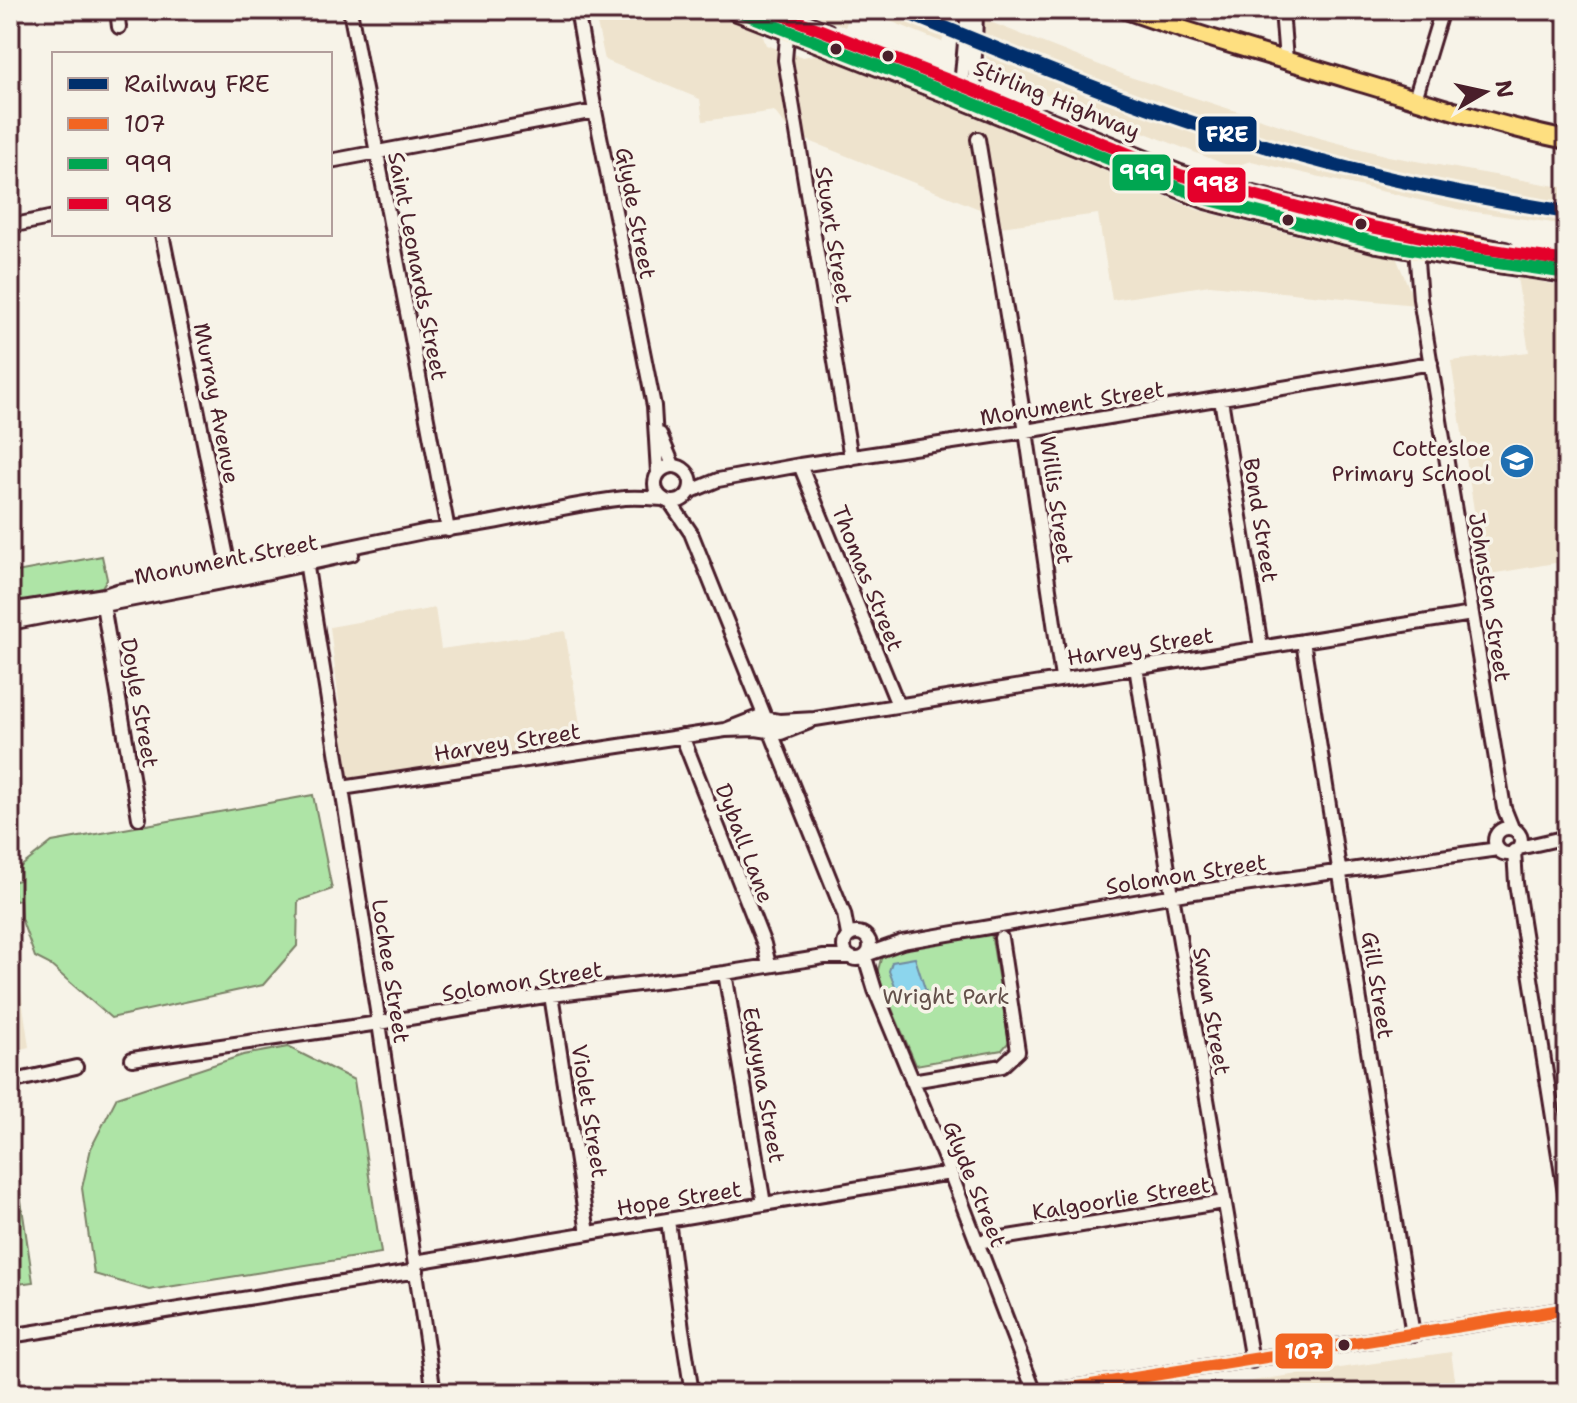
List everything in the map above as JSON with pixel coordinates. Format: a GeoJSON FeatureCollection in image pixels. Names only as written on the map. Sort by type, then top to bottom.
{"type":"FeatureCollection","features":[{"type":"Feature","properties":{"kind":"highway","name":"Stirling Highway"},"geometry":{"type":"LineString","coordinates":[[735,10],[788,24],[1180,175],[1372,227],[1567,261]]}},
{"type":"Feature","properties":{"kind":"highway","name":"Stirling Highway"},"geometry":{"type":"LineString","coordinates":[[770,10],[788,24]]}},
{"type":"Feature","properties":{"kind":"highway","name":"Stirling Highway"},"geometry":{"type":"LineString","coordinates":[[966,94],[1206,199],[1378,243],[1567,273]]}},
{"type":"Feature","properties":{"kind":"main road"},"geometry":{"type":"LineString","coordinates":[[1126,10],[1176,28],[1415,99],[1567,140]]}},
{"type":"Feature","properties":{"kind":"street"},"geometry":{"type":"LineString","coordinates":[[117,10],[119,27]]}},
{"type":"Feature","properties":{"kind":"street","name":"Saint Leonards Street"},"geometry":{"type":"LineString","coordinates":[[350,10],[448,530]]}},
{"type":"Feature","properties":{"kind":"street","name":"Glyde Street"},"geometry":{"type":"LineString","coordinates":[[577,10],[656,424],[657,478]]}},
{"type":"Feature","properties":{"kind":"street"},"geometry":{"type":"LineString","coordinates":[[966,94],[968,10]]}},
{"type":"Feature","properties":{"kind":"street"},"geometry":{"type":"LineString","coordinates":[[966,94],[976,10]]}},
{"type":"Feature","properties":{"kind":"street"},"geometry":{"type":"LineString","coordinates":[[1282,10],[1286,60]]}},
{"type":"Feature","properties":{"kind":"street"},"geometry":{"type":"LineString","coordinates":[[1415,99],[1442,10]]}},
{"type":"Feature","properties":{"kind":"street","name":"Stuart Street"},"geometry":{"type":"LineString","coordinates":[[788,24],[785,60],[851,458]]}},
{"type":"Feature","properties":{"kind":"street"},"geometry":{"type":"LineString","coordinates":[[332,161],[595,111]]}},
{"type":"Feature","properties":{"kind":"street","name":"Willis Street"},"geometry":{"type":"LineString","coordinates":[[978,139],[1026,431],[1062,678]]}},
{"type":"Feature","properties":{"kind":"street"},"geometry":{"type":"LineString","coordinates":[[10,226],[52,217]]}},
{"type":"Feature","properties":{"kind":"street","name":"Murray Avenue"},"geometry":{"type":"LineString","coordinates":[[162,236],[231,576]]}},
{"type":"Feature","properties":{"kind":"street","name":"Johnston Street"},"geometry":{"type":"LineString","coordinates":[[1416,249],[1420,299],[1567,1206]]}},
{"type":"Feature","properties":{"kind":"street","name":"Monument Street"},"geometry":{"type":"LineString","coordinates":[[687,495],[718,480],[800,465],[1026,431],[1431,363]]}},
{"type":"Feature","properties":{"kind":"street","name":"Bond Street"},"geometry":{"type":"LineString","coordinates":[[1221,399],[1261,647]]}},
{"type":"Feature","properties":{"kind":"street","name":"Glyde Street"},"geometry":{"type":"LineString","coordinates":[[656,424],[673,465]]}},
{"type":"Feature","properties":{"kind":"street"},"geometry":{"type":"LineString","coordinates":[[673,465],[685,470],[691,481],[687,495],[666,500],[658,494],[657,478],[662,469],[673,465]]}},
{"type":"Feature","properties":{"kind":"street","name":"Thomas Street"},"geometry":{"type":"LineString","coordinates":[[800,465],[898,705]]}},
{"type":"Feature","properties":{"kind":"street","name":"Monument Street"},"geometry":{"type":"LineString","coordinates":[[689,475],[718,480]]}},
{"type":"Feature","properties":{"kind":"street","name":"Monument Street"},"geometry":{"type":"LineString","coordinates":[[628,497],[657,478]]}},
{"type":"Feature","properties":{"kind":"street","name":"Glyde Street"},"geometry":{"type":"LineString","coordinates":[[687,495],[691,533]]}},
{"type":"Feature","properties":{"kind":"street","name":"Monument Street"},"geometry":{"type":"LineString","coordinates":[[10,623],[102,600],[433,538],[448,530],[560,508],[628,497],[666,500]]}},
{"type":"Feature","properties":{"kind":"street","name":"Glyde Street"},"geometry":{"type":"LineString","coordinates":[[666,500],[691,533],[1038,1393]]}},
{"type":"Feature","properties":{"kind":"street","name":"Lochee Street"},"geometry":{"type":"LineString","coordinates":[[306,560],[434,1393]]}},
{"type":"Feature","properties":{"kind":"street","name":"Monument Street"},"geometry":{"type":"LineString","coordinates":[[10,610],[102,600]]}},
{"type":"Feature","properties":{"kind":"street","name":"Doyle Street"},"geometry":{"type":"LineString","coordinates":[[102,600],[139,818]]}},
{"type":"Feature","properties":{"kind":"street","name":"Harvey Street"},"geometry":{"type":"LineString","coordinates":[[725,730],[758,717],[779,721],[815,719],[1472,614]]}},
{"type":"Feature","properties":{"kind":"street","name":"Gill Street"},"geometry":{"type":"LineString","coordinates":[[1303,641],[1413,1335]]}},
{"type":"Feature","properties":{"kind":"street","name":"Swan Street"},"geometry":{"type":"LineString","coordinates":[[1136,667],[1252,1361]]}},
{"type":"Feature","properties":{"kind":"street","name":"Harvey Street"},"geometry":{"type":"LineString","coordinates":[[342,788],[725,730],[756,729],[781,733],[815,719]]}},
{"type":"Feature","properties":{"kind":"street","name":"Dyball Lane"},"geometry":{"type":"LineString","coordinates":[[682,736],[764,944],[769,965]]}},
{"type":"Feature","properties":{"kind":"street","name":"Solomon Street"},"geometry":{"type":"LineString","coordinates":[[132,1059],[551,995],[725,973],[1172,895],[1477,852],[1508,841],[1567,837]]}},
{"type":"Feature","properties":{"kind":"street"},"geometry":{"type":"LineString","coordinates":[[912,1081],[1002,1066],[1018,1051],[1001,938]]}},
{"type":"Feature","properties":{"kind":"street","name":"Edwyna Street"},"geometry":{"type":"LineString","coordinates":[[725,973],[764,1204]]}},
{"type":"Feature","properties":{"kind":"street","name":"Violet Street"},"geometry":{"type":"LineString","coordinates":[[551,995],[588,1233]]}},
{"type":"Feature","properties":{"kind":"street"},"geometry":{"type":"LineString","coordinates":[[10,1082],[76,1067]]}},
{"type":"Feature","properties":{"kind":"street","name":"Hope Street"},"geometry":{"type":"LineString","coordinates":[[10,1336],[416,1267],[588,1233],[950,1173]]}},
{"type":"Feature","properties":{"kind":"street","name":"Kalgoorlie Street"},"geometry":{"type":"LineString","coordinates":[[977,1242],[1224,1202]]}},
{"type":"Feature","properties":{"kind":"street"},"geometry":{"type":"LineString","coordinates":[[668,1220],[692,1393]]}},
{"type":"Feature","properties":{"kind":"street"},"geometry":{"type":"LineString","coordinates":[[1038,1393],[1567,1309]]}},
{"type":"Feature","properties":{"kind":"shaded area"},"geometry":{"type":"Polygon","coordinates":[[[594,10],[713,10],[761,31],[766,45],[803,57],[818,54],[1198,210],[1396,257],[1416,305],[1210,285],[1112,300],[1098,214],[1000,227],[997,216],[792,134],[774,111],[703,121],[700,99],[605,60],[594,10]]]}},
{"type":"Feature","properties":{"kind":"shaded area"},"geometry":{"type":"Polygon","coordinates":[[[802,10],[852,10],[845,27],[802,10]]]}},
{"type":"Feature","properties":{"kind":"shaded area"},"geometry":{"type":"Polygon","coordinates":[[[863,10],[954,10],[942,42],[863,10]]]}},
{"type":"Feature","properties":{"kind":"shaded area"},"geometry":{"type":"Polygon","coordinates":[[[985,20],[1130,77],[1323,139],[1388,156],[1567,188],[1567,225],[1462,210],[1251,161],[1232,167],[990,72],[983,55],[985,20]]]}},
{"type":"Feature","properties":{"kind":"shaded area","name":"Cottesloe Primary School"},"geometry":{"type":"Polygon","coordinates":[[[1517,277],[1567,287],[1567,561],[1484,575],[1451,361],[1529,352],[1517,277]]]}},
{"type":"Feature","properties":{"kind":"shaded area"},"geometry":{"type":"Polygon","coordinates":[[[435,608],[441,649],[565,631],[584,749],[349,785],[330,627],[435,608]]]}},
{"type":"Feature","properties":{"kind":"shaded area"},"geometry":{"type":"Polygon","coordinates":[[[10,915],[29,1047],[10,1052],[10,915]]]}},
{"type":"Feature","properties":{"kind":"shaded area"},"geometry":{"type":"Polygon","coordinates":[[[1451,1352],[1457,1393],[1169,1393],[1451,1352]]]}},
{"type":"Feature","properties":{"kind":"green space"},"geometry":{"type":"Polygon","coordinates":[[[102,556],[107,579],[102,587],[25,602],[19,598],[11,573],[102,556]]]}},
{"type":"Feature","properties":{"kind":"green space"},"geometry":{"type":"Polygon","coordinates":[[[313,795],[332,889],[298,901],[297,946],[263,985],[111,1018],[49,964],[35,957],[21,918],[20,900],[15,901],[11,882],[19,880],[19,868],[52,842],[313,795]]]}},
{"type":"Feature","properties":{"kind":"green space","name":"Wright Park"},"geometry":{"type":"Polygon","coordinates":[[[991,933],[1009,1042],[1002,1050],[916,1065],[877,974],[882,955],[893,950],[991,933]]]}},
{"type":"Feature","properties":{"kind":"green space"},"geometry":{"type":"Polygon","coordinates":[[[288,1047],[354,1080],[381,1253],[149,1290],[94,1274],[82,1188],[91,1148],[117,1097],[243,1055],[288,1047]]]}},
{"type":"Feature","properties":{"kind":"green space"},"geometry":{"type":"Polygon","coordinates":[[[15,1160],[33,1282],[10,1285],[10,1161],[15,1160]]]}},
{"type":"Feature","properties":{"kind":"water"},"geometry":{"type":"Polygon","coordinates":[[[915,958],[927,995],[901,1002],[889,971],[892,962],[915,958]]]}},
{"type":"Feature","properties":{"kind":"rail line","name":"FRE"},"geometry":{"type":"LineString","coordinates":[[901,10],[1028,62],[1242,139],[1403,182],[1567,212]]}},
{"type":"Feature","properties":{"kind":"transit line","name":"999"},"geometry":{"type":"LineString","coordinates":[[735,10],[1206,199],[1378,243],[1567,273]]}},
{"type":"Feature","properties":{"kind":"transit line","name":"998"},"geometry":{"type":"LineString","coordinates":[[770,10],[1180,175],[1372,227],[1567,261]]}},
{"type":"Feature","properties":{"kind":"transit line","name":"107"},"geometry":{"type":"LineString","coordinates":[[1041,1393],[1567,1309]]}},
{"type":"Feature","properties":{"kind":"place","name":"Cottesloe Primary School"},"geometry":{"type":"Point","coordinates":[1517,461]}}]}
